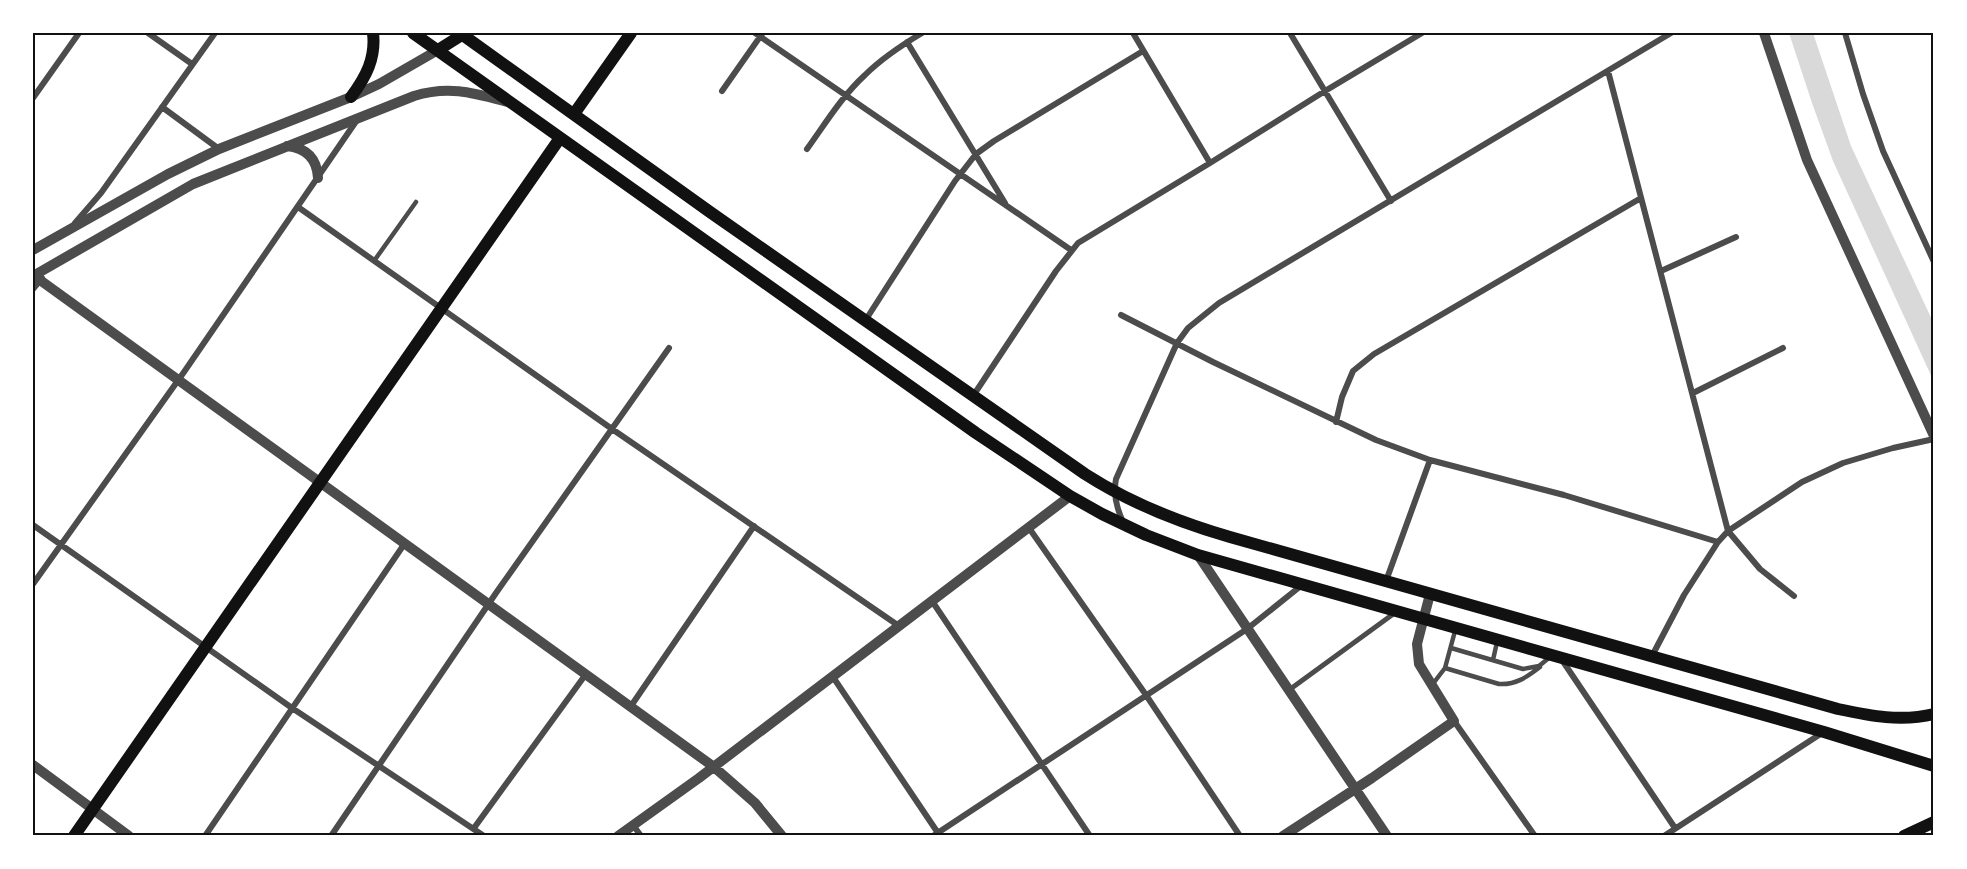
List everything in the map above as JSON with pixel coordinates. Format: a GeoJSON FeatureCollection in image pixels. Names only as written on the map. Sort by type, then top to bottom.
{"type":"FeatureCollection","features":[{"type":"Feature","properties":{"kind":"main road"},"geometry":{"type":"LineString","coordinates":[[351,97],[366,76],[371,64],[373,33]]}},
{"type":"Feature","properties":{"kind":"main road"},"geometry":{"type":"LineString","coordinates":[[413,33],[976,433],[1070,496],[1125,526],[1198,555],[1498,639],[1552,658],[1824,732],[1934,766]]}},
{"type":"Feature","properties":{"kind":"main road"},"geometry":{"type":"LineString","coordinates":[[574,114],[631,33]]}},
{"type":"Feature","properties":{"kind":"main road"},"geometry":{"type":"LineString","coordinates":[[438,50],[462,34],[865,321],[1085,474],[1115,492],[1178,521],[1838,709],[1877,717],[1908,718],[1934,714]]}},
{"type":"Feature","properties":{"kind":"main road"},"geometry":{"type":"LineString","coordinates":[[74,836],[560,138]]}},
{"type":"Feature","properties":{"kind":"main road"},"geometry":{"type":"LineString","coordinates":[[1904,836],[1934,824]]}},
{"type":"Feature","properties":{"kind":"main road"},"geometry":{"type":"LineString","coordinates":[[1922,836],[1934,824]]}},
{"type":"Feature","properties":{"kind":"street"},"geometry":{"type":"LineString","coordinates":[[33,99],[79,33]]}},
{"type":"Feature","properties":{"kind":"street"},"geometry":{"type":"LineString","coordinates":[[148,33],[192,64]]}},
{"type":"Feature","properties":{"kind":"street"},"geometry":{"type":"LineString","coordinates":[[70,229],[101,193],[215,33]]}},
{"type":"Feature","properties":{"kind":"street"},"geometry":{"type":"LineString","coordinates":[[807,149],[864,75],[885,57],[922,33]]}},
{"type":"Feature","properties":{"kind":"street"},"geometry":{"type":"LineString","coordinates":[[1133,33],[1210,163]]}},
{"type":"Feature","properties":{"kind":"street"},"geometry":{"type":"LineString","coordinates":[[1290,33],[1391,201]]}},
{"type":"Feature","properties":{"kind":"street"},"geometry":{"type":"LineString","coordinates":[[974,396],[1071,250],[1086,237],[1210,163],[1324,90],[1422,33]]}},
{"type":"Feature","properties":{"kind":"street"},"geometry":{"type":"LineString","coordinates":[[1125,526],[1119,512],[1115,492],[1116,479],[1177,344],[1188,328],[1219,303],[1671,33]]}},
{"type":"Feature","properties":{"kind":"street"},"geometry":{"type":"LineString","coordinates":[[1652,657],[1684,595],[1718,542],[1728,531],[1802,482],[1843,463],[1934,438],[1807,160],[1764,33]]}},
{"type":"Feature","properties":{"kind":"street"},"geometry":{"type":"LineString","coordinates":[[1845,33],[1883,151],[1934,262]]}},
{"type":"Feature","properties":{"kind":"street"},"geometry":{"type":"LineString","coordinates":[[722,91],[759,34],[1071,250]]}},
{"type":"Feature","properties":{"kind":"street"},"geometry":{"type":"LineString","coordinates":[[907,42],[1008,206]]}},
{"type":"Feature","properties":{"kind":"street"},"geometry":{"type":"LineString","coordinates":[[33,250],[148,184],[219,149],[276,128],[380,84],[438,50]]}},
{"type":"Feature","properties":{"kind":"street"},"geometry":{"type":"LineString","coordinates":[[865,321],[960,173],[976,154],[1143,51]]}},
{"type":"Feature","properties":{"kind":"street"},"geometry":{"type":"LineString","coordinates":[[1608,71],[1728,531],[1760,569],[1794,596]]}},
{"type":"Feature","properties":{"kind":"street"},"geometry":{"type":"LineString","coordinates":[[511,102],[464,91],[436,90],[414,96],[193,184],[52,265],[35,279],[320,481],[714,767],[755,803],[782,836]]}},
{"type":"Feature","properties":{"kind":"street"},"geometry":{"type":"LineString","coordinates":[[162,107],[219,149]]}},
{"type":"Feature","properties":{"kind":"street"},"geometry":{"type":"LineString","coordinates":[[33,585],[178,380],[359,117]]}},
{"type":"Feature","properties":{"kind":"street"},"geometry":{"type":"LineString","coordinates":[[276,128],[286,146],[303,150],[312,157],[317,167],[318,178]]}},
{"type":"Feature","properties":{"kind":"street"},"geometry":{"type":"LineString","coordinates":[[1336,422],[1342,397],[1353,371],[1374,354],[1641,198]]}},
{"type":"Feature","properties":{"kind":"street"},"geometry":{"type":"LineString","coordinates":[[298,207],[612,429],[899,626]]}},
{"type":"Feature","properties":{"kind":"street"},"geometry":{"type":"LineString","coordinates":[[1660,271],[1736,237]]}},
{"type":"Feature","properties":{"kind":"street"},"geometry":{"type":"LineString","coordinates":[[1121,315],[1376,440],[1430,460],[1564,495],[1718,542]]}},
{"type":"Feature","properties":{"kind":"street"},"geometry":{"type":"LineString","coordinates":[[331,836],[489,603],[669,348]]}},
{"type":"Feature","properties":{"kind":"street"},"geometry":{"type":"LineString","coordinates":[[1693,393],[1782,348]]}},
{"type":"Feature","properties":{"kind":"street"},"geometry":{"type":"LineString","coordinates":[[1386,582],[1430,460]]}},
{"type":"Feature","properties":{"kind":"street"},"geometry":{"type":"LineString","coordinates":[[618,836],[714,767],[1070,496]]}},
{"type":"Feature","properties":{"kind":"street"},"geometry":{"type":"LineString","coordinates":[[33,525],[292,708],[484,836]]}},
{"type":"Feature","properties":{"kind":"street"},"geometry":{"type":"LineString","coordinates":[[631,706],[754,526]]}},
{"type":"Feature","properties":{"kind":"street"},"geometry":{"type":"LineString","coordinates":[[1029,528],[1146,695],[1240,836]]}},
{"type":"Feature","properties":{"kind":"street"},"geometry":{"type":"LineString","coordinates":[[204,836],[405,543]]}},
{"type":"Feature","properties":{"kind":"street"},"geometry":{"type":"LineString","coordinates":[[1198,555],[1387,836]]}},
{"type":"Feature","properties":{"kind":"street"},"geometry":{"type":"LineString","coordinates":[[833,676],[937,835],[1247,628],[1302,585]]}},
{"type":"Feature","properties":{"kind":"street"},"geometry":{"type":"LineString","coordinates":[[1430,594],[1417,644],[1419,664],[1454,721],[1535,836]]}},
{"type":"Feature","properties":{"kind":"street"},"geometry":{"type":"LineString","coordinates":[[932,601],[1090,836]]}},
{"type":"Feature","properties":{"kind":"street"},"geometry":{"type":"LineString","coordinates":[[1289,690],[1397,611]]}},
{"type":"Feature","properties":{"kind":"street"},"geometry":{"type":"LineString","coordinates":[[1552,658],[1675,828]]}},
{"type":"Feature","properties":{"kind":"street"},"geometry":{"type":"LineString","coordinates":[[474,828],[586,674]]}},
{"type":"Feature","properties":{"kind":"street"},"geometry":{"type":"LineString","coordinates":[[1283,836],[1454,721]]}},
{"type":"Feature","properties":{"kind":"street"},"geometry":{"type":"LineString","coordinates":[[1664,836],[1824,732]]}},
{"type":"Feature","properties":{"kind":"street"},"geometry":{"type":"LineString","coordinates":[[33,765],[129,836]]}},
{"type":"Feature","properties":{"kind":"street"},"geometry":{"type":"LineString","coordinates":[[633,825],[641,836]]}},
{"type":"Feature","properties":{"kind":"lane"},"geometry":{"type":"LineString","coordinates":[[374,261],[416,202]]}},
{"type":"Feature","properties":{"kind":"lane"},"geometry":{"type":"LineString","coordinates":[[1432,685],[1445,668],[1456,627]]}},
{"type":"Feature","properties":{"kind":"lane"},"geometry":{"type":"LineString","coordinates":[[1493,660],[1498,639]]}},
{"type":"Feature","properties":{"kind":"lane"},"geometry":{"type":"LineString","coordinates":[[1451,648],[1523,669],[1534,668],[1552,658]]}},
{"type":"Feature","properties":{"kind":"lane"},"geometry":{"type":"LineString","coordinates":[[1445,668],[1508,685],[1525,678],[1552,658]]}},
{"type":"Feature","properties":{"kind":"shaded area"},"geometry":{"type":"Polygon","coordinates":[[[1789,33],[1813,33],[1851,146],[1934,324],[1934,382],[1833,161],[1789,33]]]}}]}
